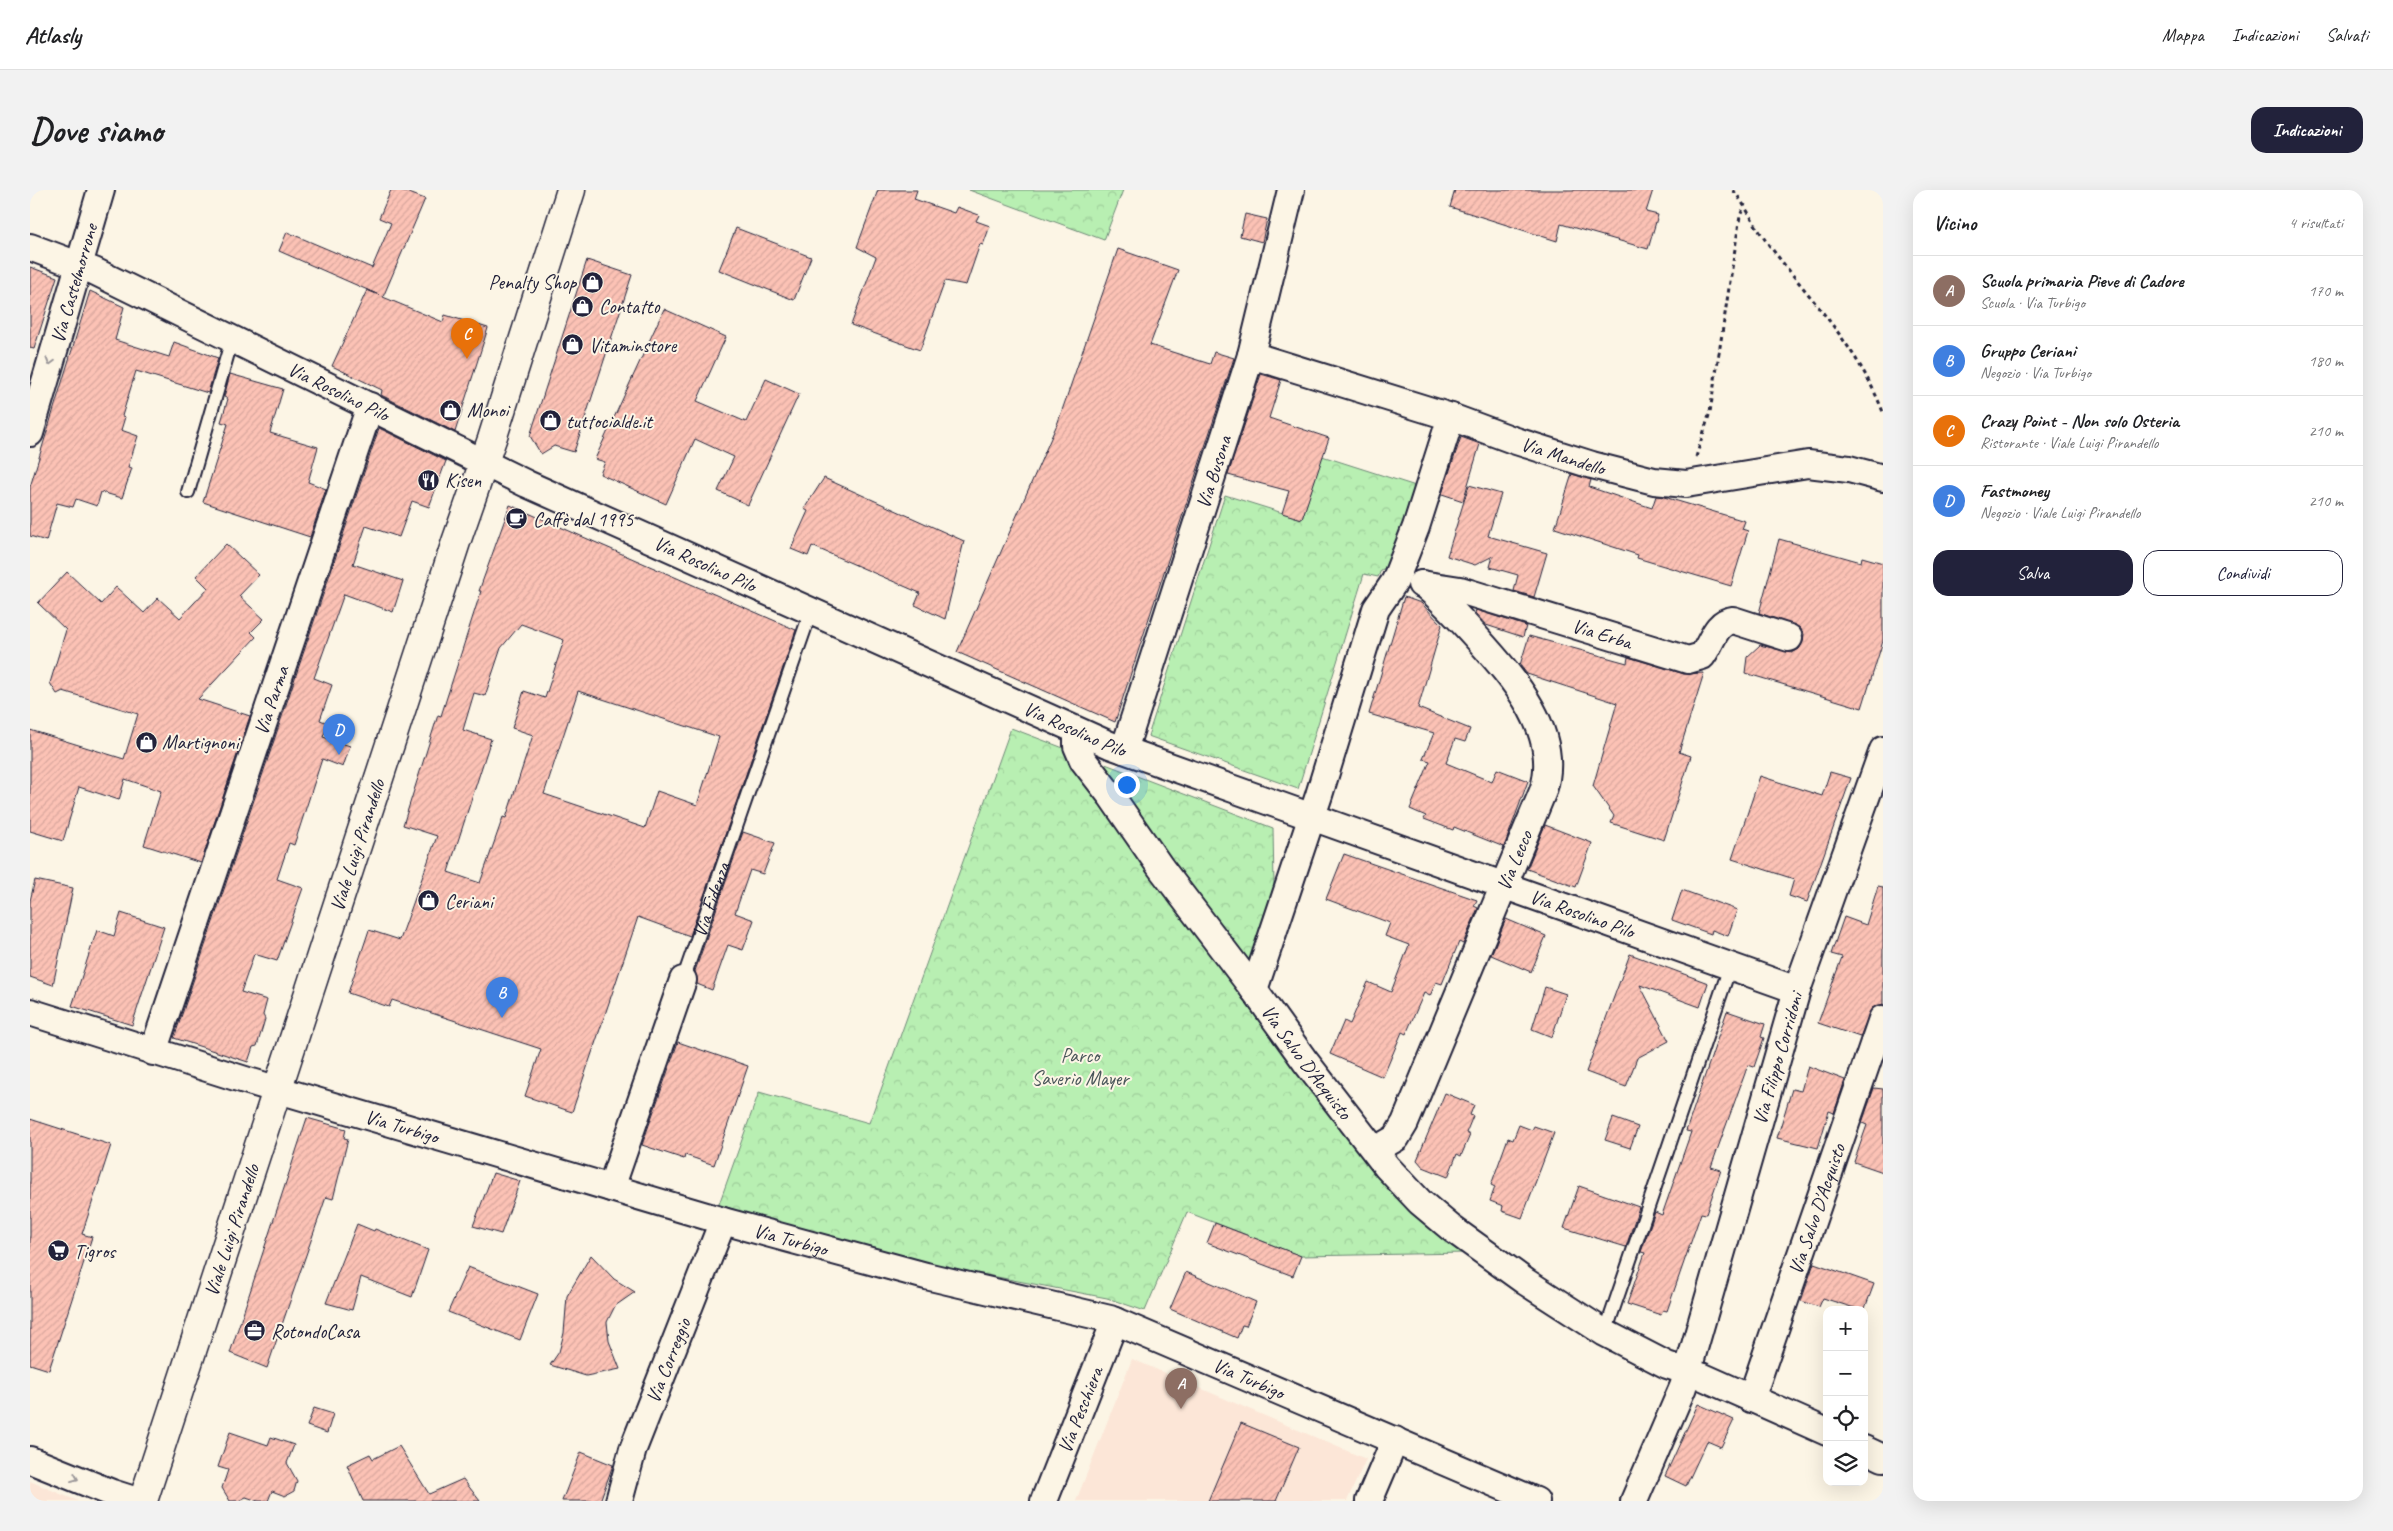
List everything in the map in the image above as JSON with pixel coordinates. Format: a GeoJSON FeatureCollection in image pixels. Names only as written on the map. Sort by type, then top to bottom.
{"type":"FeatureCollection","features":[{"type":"Feature","properties":{"kind":"main road","name":"Viale Luigi Pirandello"},"geometry":{"type":"LineString","coordinates":[[142,1501],[484,462],[571,190]]}},
{"type":"Feature","properties":{"kind":"street","name":"Via Castelmorrone"},"geometry":{"type":"LineString","coordinates":[[30,433],[102,190]]}},
{"type":"Feature","properties":{"kind":"street","name":"Via Busona"},"geometry":{"type":"LineString","coordinates":[[1124,750],[1252,355],[1290,190]]}},
{"type":"Feature","properties":{"kind":"street","name":"Via Rosolino Pilo"},"geometry":{"type":"LineString","coordinates":[[30,247],[79,265],[527,484],[1124,750],[1797,990]]}},
{"type":"Feature","properties":{"kind":"street","name":"Via Mandello"},"geometry":{"type":"LineString","coordinates":[[1252,355],[1451,417],[1513,440],[1601,468],[1654,481],[1686,484],[1808,464],[1850,469],[1883,478]]}},
{"type":"Feature","properties":{"kind":"street","name":"Via Parma"},"geometry":{"type":"LineString","coordinates":[[153,1052],[370,406]]}},
{"type":"Feature","properties":{"kind":"street"},"geometry":{"type":"LineString","coordinates":[[1254,990],[1311,818],[1376,609],[1397,576],[1423,508],[1451,417]]}},
{"type":"Feature","properties":{"kind":"street","name":"Via Erba"},"geometry":{"type":"LineString","coordinates":[[1397,576],[1423,584],[1460,590],[1688,660],[1702,656],[1720,626],[1728,620],[1789,638]]}},
{"type":"Feature","properties":{"kind":"street","name":"Via Lecco"},"geometry":{"type":"LineString","coordinates":[[1375,1150],[1396,1138],[1405,1123],[1504,885],[1548,771],[1546,752],[1533,713],[1516,682],[1445,604],[1423,584]]}},
{"type":"Feature","properties":{"kind":"street","name":"Via Salvo D'Acquisto"},"geometry":{"type":"LineString","coordinates":[[1077,730],[1077,746],[1083,760],[1112,796],[1161,868],[1254,990],[1305,1062],[1409,1192],[1450,1228],[1526,1282],[1605,1333],[1648,1356],[1823,1430]]}},
{"type":"Feature","properties":{"kind":"street","name":"Via Filippo Corridoni"},"geometry":{"type":"LineString","coordinates":[[1634,1501],[1677,1403],[1688,1372],[1797,990],[1883,750]]}},
{"type":"Feature","properties":{"kind":"street","name":"Via Fidenza"},"geometry":{"type":"LineString","coordinates":[[611,1188],[683,980]]}},
{"type":"Feature","properties":{"kind":"street","name":"Via Turbigo"},"geometry":{"type":"LineString","coordinates":[[30,1012],[153,1052],[723,1221],[926,1276],[1115,1320],[1536,1501]]}},
{"type":"Feature","properties":{"kind":"street","name":"Via Salvo D'Acquisto"},"geometry":{"type":"LineString","coordinates":[[1751,1399],[1882,1019]]}},
{"type":"Feature","properties":{"kind":"street","name":"Via Correggio"},"geometry":{"type":"LineString","coordinates":[[619,1501],[632,1449],[723,1221]]}},
{"type":"Feature","properties":{"kind":"street","name":"Via Peschiera"},"geometry":{"type":"LineString","coordinates":[[1044,1501],[1115,1320]]}},
{"type":"Feature","properties":{"kind":"street"},"geometry":{"type":"LineString","coordinates":[[1369,1501],[1395,1440]]}},
{"type":"Feature","properties":{"kind":"street"},"geometry":{"type":"LineString","coordinates":[[1868,1451],[1883,1458]]}},
{"type":"Feature","properties":{"kind":"street"},"geometry":{"type":"LineString","coordinates":[[30,1460],[137,1501]]}},
{"type":"Feature","properties":{"kind":"lane"},"geometry":{"type":"LineString","coordinates":[[188,492],[232,339]]}},
{"type":"Feature","properties":{"kind":"lane","name":"Via Fidenza"},"geometry":{"type":"LineString","coordinates":[[683,980],[811,611]]}},
{"type":"Feature","properties":{"kind":"lane"},"geometry":{"type":"LineString","coordinates":[[1605,1333],[1730,967]]}},
{"type":"Feature","properties":{"kind":"path"},"geometry":{"type":"LineString","coordinates":[[1733,190],[1745,204],[1768,244],[1848,344],[1872,384],[1883,412]]}},
{"type":"Feature","properties":{"kind":"path"},"geometry":{"type":"LineString","coordinates":[[1686,484],[1710,412],[1740,216],[1745,204]]}},
{"type":"Feature","properties":{"kind":"shaded area"},"geometry":{"type":"Polygon","coordinates":[[[1132,1359],[1366,1459],[1347,1501],[1076,1501],[1132,1359]]]}},
{"type":"Feature","properties":{"kind":"shaded area"},"geometry":{"type":"Polygon","coordinates":[[[30,1481],[63,1495],[78,1501],[30,1501],[30,1481]]]}},
{"type":"Feature","properties":{"kind":"green space"},"geometry":{"type":"Polygon","coordinates":[[[969,190],[1123,190],[1104,240],[969,190]]]}},
{"type":"Feature","properties":{"kind":"green space"},"geometry":{"type":"Polygon","coordinates":[[[1322,456],[1425,489],[1390,566],[1381,570],[1378,577],[1364,574],[1298,789],[1148,736],[1225,495],[1302,519],[1322,456]]]}},
{"type":"Feature","properties":{"kind":"green space","name":"Parco Saverio Mayer"},"geometry":{"type":"Polygon","coordinates":[[[1011,728],[1273,828],[1274,886],[1243,990],[1466,1253],[1301,1256],[1187,1212],[1145,1311],[1107,1298],[840,1247],[718,1207],[759,1092],[869,1123],[1011,728]]]}},
{"type":"Feature","properties":{"kind":"building"},"geometry":{"type":"Polygon","coordinates":[[[391,190],[401,190],[425,199],[383,297],[443,322],[445,315],[488,328],[455,432],[381,395],[382,390],[332,366],[367,290],[379,295],[279,251],[287,232],[372,268],[391,223],[379,218],[391,190]]]}},
{"type":"Feature","properties":{"kind":"building"},"geometry":{"type":"Polygon","coordinates":[[[878,190],[917,190],[914,199],[954,213],[957,207],[979,215],[976,221],[990,226],[983,245],[980,244],[966,285],[945,281],[920,350],[851,325],[876,257],[857,247],[878,190]]]}},
{"type":"Feature","properties":{"kind":"building"},"geometry":{"type":"Polygon","coordinates":[[[1455,190],[1653,190],[1646,212],[1658,215],[1648,249],[1561,224],[1557,241],[1450,207],[1455,190]]]}},
{"type":"Feature","properties":{"kind":"building"},"geometry":{"type":"Polygon","coordinates":[[[1245,214],[1267,219],[1262,242],[1240,236],[1245,214]]]}},
{"type":"Feature","properties":{"kind":"building"},"geometry":{"type":"Polygon","coordinates":[[[736,228],[811,257],[794,300],[719,270],[736,228]]]}},
{"type":"Feature","properties":{"kind":"building"},"geometry":{"type":"Polygon","coordinates":[[[1118,249],[1178,270],[1150,345],[1210,364],[1214,352],[1234,358],[1115,722],[957,652],[1058,422],[1118,249]]]}},
{"type":"Feature","properties":{"kind":"building"},"geometry":{"type":"Polygon","coordinates":[[[587,260],[632,275],[574,452],[554,446],[541,454],[530,436],[587,260]]]}},
{"type":"Feature","properties":{"kind":"building"},"geometry":{"type":"Polygon","coordinates":[[[30,267],[57,277],[34,349],[30,348],[30,267]]]}},
{"type":"Feature","properties":{"kind":"building"},"geometry":{"type":"Polygon","coordinates":[[[90,291],[124,307],[115,340],[169,357],[174,342],[218,358],[208,393],[136,371],[122,416],[125,417],[121,430],[138,436],[128,467],[132,468],[122,498],[101,492],[97,506],[76,499],[73,507],[57,503],[46,541],[30,536],[30,487],[90,291]]]}},
{"type":"Feature","properties":{"kind":"building"},"geometry":{"type":"Polygon","coordinates":[[[664,309],[726,337],[697,401],[746,422],[766,379],[799,394],[748,505],[718,491],[734,457],[695,439],[666,504],[600,474],[605,462],[595,459],[664,309]]]}},
{"type":"Feature","properties":{"kind":"building"},"geometry":{"type":"Polygon","coordinates":[[[230,374],[283,389],[270,433],[318,447],[308,482],[326,489],[310,537],[203,502],[228,424],[221,422],[228,399],[224,397],[230,374]]]}},
{"type":"Feature","properties":{"kind":"building"},"geometry":{"type":"Polygon","coordinates":[[[1261,374],[1281,380],[1269,418],[1329,438],[1302,519],[1282,513],[1289,491],[1228,475],[1261,374]]]}},
{"type":"Feature","properties":{"kind":"building"},"geometry":{"type":"Polygon","coordinates":[[[379,428],[446,461],[429,507],[412,501],[399,537],[366,526],[353,564],[403,581],[393,612],[344,594],[314,678],[332,685],[320,720],[328,723],[323,737],[350,746],[343,767],[322,759],[294,845],[289,843],[277,879],[303,888],[277,961],[254,954],[241,992],[267,1000],[263,1015],[265,1019],[257,1046],[253,1047],[248,1062],[174,1038],[379,428]]]}},
{"type":"Feature","properties":{"kind":"building"},"geometry":{"type":"Polygon","coordinates":[[[1461,437],[1480,444],[1463,501],[1442,494],[1461,437]]]}},
{"type":"Feature","properties":{"kind":"building"},"geometry":{"type":"Polygon","coordinates":[[[1572,474],[1591,480],[1589,487],[1652,508],[1656,496],[1664,497],[1745,521],[1742,529],[1748,531],[1731,586],[1637,558],[1638,555],[1555,528],[1572,474]]]}},
{"type":"Feature","properties":{"kind":"building"},"geometry":{"type":"Polygon","coordinates":[[[824,478],[964,541],[945,619],[915,605],[920,593],[812,546],[808,556],[791,549],[808,511],[804,509],[824,478]]]}},
{"type":"Feature","properties":{"kind":"building"},"geometry":{"type":"Polygon","coordinates":[[[1469,485],[1501,494],[1488,536],[1547,553],[1534,597],[1514,591],[1518,575],[1490,567],[1493,556],[1475,565],[1447,556],[1469,485]]]}},
{"type":"Feature","properties":{"kind":"building"},"geometry":{"type":"Polygon","coordinates":[[[510,505],[796,630],[690,936],[638,917],[572,1112],[525,1096],[541,1049],[392,1000],[389,1007],[348,993],[369,930],[400,940],[437,836],[403,825],[438,715],[441,716],[481,591],[479,591],[510,505]],[[521,624],[501,648],[485,696],[474,693],[463,730],[491,739],[448,872],[480,883],[503,817],[506,818],[533,735],[512,728],[524,691],[545,698],[564,640],[521,624]],[[578,691],[544,794],[645,828],[657,791],[697,805],[719,737],[578,691]]]}},
{"type":"Feature","properties":{"kind":"building"},"geometry":{"type":"Polygon","coordinates":[[[1779,539],[1861,562],[1862,557],[1883,563],[1883,641],[1862,708],[1745,673],[1747,657],[1760,645],[1792,653],[1799,649],[1803,642],[1804,634],[1800,628],[1759,613],[1779,539]]]}},
{"type":"Feature","properties":{"kind":"building"},"geometry":{"type":"Polygon","coordinates":[[[226,544],[259,575],[239,596],[264,619],[251,632],[256,637],[198,699],[250,716],[201,863],[144,845],[161,791],[125,779],[119,800],[79,787],[63,841],[30,831],[30,730],[124,759],[138,714],[63,691],[57,694],[50,683],[66,630],[38,603],[67,572],[101,604],[116,587],[144,613],[158,598],[180,618],[208,588],[196,576],[226,544]]]}},
{"type":"Feature","properties":{"kind":"building"},"geometry":{"type":"Polygon","coordinates":[[[1404,597],[1421,603],[1442,625],[1418,708],[1470,729],[1465,742],[1455,739],[1446,763],[1492,782],[1497,769],[1528,781],[1504,847],[1454,827],[1453,830],[1424,819],[1426,816],[1410,809],[1430,761],[1423,759],[1434,733],[1369,714],[1404,597]]]}},
{"type":"Feature","properties":{"kind":"building"},"geometry":{"type":"Polygon","coordinates":[[[1476,610],[1526,626],[1523,637],[1486,625],[1475,613],[1476,610]]]}},
{"type":"Feature","properties":{"kind":"building"},"geometry":{"type":"Polygon","coordinates":[[[1529,636],[1627,663],[1628,657],[1684,674],[1704,673],[1679,752],[1691,756],[1664,840],[1611,823],[1614,816],[1593,786],[1617,703],[1527,674],[1520,665],[1529,636]]]}},
{"type":"Feature","properties":{"kind":"building"},"geometry":{"type":"Polygon","coordinates":[[[1830,772],[1851,778],[1807,902],[1789,896],[1794,879],[1732,859],[1760,776],[1822,796],[1830,772]]]}},
{"type":"Feature","properties":{"kind":"building"},"geometry":{"type":"Polygon","coordinates":[[[1545,825],[1592,843],[1576,887],[1527,869],[1545,825]]]}},
{"type":"Feature","properties":{"kind":"building"},"geometry":{"type":"Polygon","coordinates":[[[743,832],[775,843],[763,874],[750,870],[735,913],[754,920],[743,950],[728,945],[712,990],[697,984],[695,971],[743,832]]]}},
{"type":"Feature","properties":{"kind":"building"},"geometry":{"type":"Polygon","coordinates":[[[1344,854],[1477,900],[1474,906],[1478,908],[1463,944],[1459,942],[1442,984],[1436,982],[1430,996],[1424,993],[1406,1034],[1402,1032],[1383,1077],[1330,1054],[1344,1021],[1350,1024],[1368,982],[1391,992],[1409,945],[1385,936],[1390,923],[1326,899],[1344,854]]]}},
{"type":"Feature","properties":{"kind":"building"},"geometry":{"type":"Polygon","coordinates":[[[35,880],[73,888],[53,985],[30,977],[30,901],[35,880]]]}},
{"type":"Feature","properties":{"kind":"building"},"geometry":{"type":"Polygon","coordinates":[[[1878,886],[1883,887],[1883,1004],[1872,1008],[1860,1037],[1818,1023],[1842,957],[1831,954],[1844,917],[1866,925],[1878,886]]]}},
{"type":"Feature","properties":{"kind":"building"},"geometry":{"type":"Polygon","coordinates":[[[1682,890],[1737,910],[1728,936],[1712,930],[1711,934],[1672,920],[1682,890]]]}},
{"type":"Feature","properties":{"kind":"building"},"geometry":{"type":"Polygon","coordinates":[[[121,913],[164,927],[132,1025],[72,1006],[97,930],[114,936],[121,913]]]}},
{"type":"Feature","properties":{"kind":"building"},"geometry":{"type":"Polygon","coordinates":[[[1506,919],[1546,936],[1531,972],[1491,955],[1506,919]]]}},
{"type":"Feature","properties":{"kind":"building"},"geometry":{"type":"Polygon","coordinates":[[[1630,954],[1708,983],[1700,1007],[1640,985],[1669,1041],[1637,1058],[1626,1087],[1586,1072],[1630,954]]]}},
{"type":"Feature","properties":{"kind":"building"},"geometry":{"type":"Polygon","coordinates":[[[1545,987],[1566,994],[1552,1037],[1532,1029],[1545,987]]]}},
{"type":"Feature","properties":{"kind":"building"},"geometry":{"type":"Polygon","coordinates":[[[1727,1011],[1765,1024],[1761,1037],[1764,1038],[1754,1067],[1748,1065],[1711,1167],[1721,1170],[1706,1214],[1701,1213],[1667,1311],[1663,1310],[1661,1315],[1627,1304],[1645,1253],[1641,1252],[1655,1212],[1662,1215],[1691,1132],[1686,1131],[1727,1011]]]}},
{"type":"Feature","properties":{"kind":"building"},"geometry":{"type":"Polygon","coordinates":[[[678,1042],[748,1066],[714,1165],[685,1155],[684,1159],[642,1145],[678,1042]]]}},
{"type":"Feature","properties":{"kind":"building"},"geometry":{"type":"Polygon","coordinates":[[[1808,1066],[1845,1080],[1834,1113],[1829,1111],[1818,1148],[1777,1138],[1792,1089],[1801,1091],[1808,1066]]]}},
{"type":"Feature","properties":{"kind":"building"},"geometry":{"type":"Polygon","coordinates":[[[1874,1088],[1883,1089],[1883,1172],[1854,1162],[1867,1125],[1862,1123],[1874,1088]]]}},
{"type":"Feature","properties":{"kind":"building"},"geometry":{"type":"Polygon","coordinates":[[[1445,1093],[1474,1105],[1470,1115],[1473,1116],[1466,1133],[1470,1135],[1461,1156],[1457,1154],[1448,1177],[1423,1167],[1417,1160],[1445,1093]]]}},
{"type":"Feature","properties":{"kind":"building"},"geometry":{"type":"Polygon","coordinates":[[[307,1118],[346,1129],[344,1138],[348,1139],[333,1199],[326,1197],[267,1368],[230,1353],[307,1118]]]}},
{"type":"Feature","properties":{"kind":"building"},"geometry":{"type":"Polygon","coordinates":[[[1613,1118],[1638,1127],[1630,1148],[1605,1140],[1613,1118]]]}},
{"type":"Feature","properties":{"kind":"building","name":"Tigros"},"geometry":{"type":"Polygon","coordinates":[[[30,1119],[111,1145],[82,1234],[92,1237],[49,1370],[30,1364],[30,1119]]]}},
{"type":"Feature","properties":{"kind":"building"},"geometry":{"type":"Polygon","coordinates":[[[1519,1125],[1532,1130],[1534,1126],[1554,1133],[1522,1218],[1502,1211],[1503,1206],[1490,1201],[1495,1187],[1491,1185],[1508,1138],[1513,1140],[1519,1125]]]}},
{"type":"Feature","properties":{"kind":"building"},"geometry":{"type":"Polygon","coordinates":[[[493,1173],[520,1181],[501,1234],[473,1226],[493,1173]]]}},
{"type":"Feature","properties":{"kind":"building"},"geometry":{"type":"Polygon","coordinates":[[[1579,1186],[1639,1207],[1626,1247],[1564,1228],[1579,1186]]]}},
{"type":"Feature","properties":{"kind":"building"},"geometry":{"type":"Polygon","coordinates":[[[1215,1223],[1301,1256],[1293,1276],[1207,1243],[1215,1223]]]}},
{"type":"Feature","properties":{"kind":"building"},"geometry":{"type":"Polygon","coordinates":[[[357,1224],[428,1250],[412,1297],[361,1277],[352,1310],[326,1303],[357,1224]]]}},
{"type":"Feature","properties":{"kind":"building"},"geometry":{"type":"Polygon","coordinates":[[[591,1255],[614,1279],[635,1292],[615,1306],[607,1322],[609,1341],[620,1369],[586,1376],[550,1365],[559,1352],[564,1333],[567,1296],[591,1255]]]}},
{"type":"Feature","properties":{"kind":"building"},"geometry":{"type":"Polygon","coordinates":[[[1814,1263],[1874,1284],[1866,1306],[1848,1306],[1823,1298],[1819,1307],[1801,1301],[1814,1263]]]}},
{"type":"Feature","properties":{"kind":"building"},"geometry":{"type":"Polygon","coordinates":[[[468,1267],[538,1294],[520,1340],[448,1312],[468,1267]]]}},
{"type":"Feature","properties":{"kind":"building"},"geometry":{"type":"Polygon","coordinates":[[[1186,1272],[1256,1302],[1246,1326],[1242,1325],[1237,1338],[1170,1309],[1186,1272]]]}},
{"type":"Feature","properties":{"kind":"building"},"geometry":{"type":"Polygon","coordinates":[[[1698,1404],[1734,1420],[1721,1447],[1707,1441],[1686,1486],[1665,1476],[1698,1404]]]}},
{"type":"Feature","properties":{"kind":"building"},"geometry":{"type":"Polygon","coordinates":[[[314,1408],[333,1414],[327,1433],[307,1426],[314,1408]]]}},
{"type":"Feature","properties":{"kind":"building"},"geometry":{"type":"Polygon","coordinates":[[[1241,1423],[1299,1447],[1276,1501],[1208,1501],[1241,1423]]]}},
{"type":"Feature","properties":{"kind":"building"},"geometry":{"type":"Polygon","coordinates":[[[230,1432],[268,1445],[271,1437],[294,1445],[287,1463],[297,1481],[294,1491],[285,1496],[272,1491],[268,1501],[258,1501],[246,1497],[238,1501],[230,1501],[222,1488],[228,1470],[218,1467],[230,1432]]]}},
{"type":"Feature","properties":{"kind":"building"},"geometry":{"type":"Polygon","coordinates":[[[399,1446],[429,1494],[463,1479],[480,1501],[363,1501],[347,1465],[370,1454],[373,1459],[399,1446]]]}},
{"type":"Feature","properties":{"kind":"building"},"geometry":{"type":"Polygon","coordinates":[[[581,1452],[613,1465],[600,1501],[562,1501],[581,1452]]]}},
{"type":"Feature","properties":{"kind":"place","name":"Penalty Shop"},"geometry":{"type":"Point","coordinates":[592,282]}},
{"type":"Feature","properties":{"kind":"place","name":"Contatto"},"geometry":{"type":"Point","coordinates":[583,306]}},
{"type":"Feature","properties":{"kind":"place","name":"Vitaminstore"},"geometry":{"type":"Point","coordinates":[573,345]}},
{"type":"Feature","properties":{"kind":"place","name":"Crazy Point - Non solo Osteria"},"geometry":{"type":"Point","coordinates":[467,359]}},
{"type":"Feature","properties":{"kind":"place","name":"Monoi"},"geometry":{"type":"Point","coordinates":[451,410]}},
{"type":"Feature","properties":{"kind":"place","name":"tuttocialde.it"},"geometry":{"type":"Point","coordinates":[550,421]}},
{"type":"Feature","properties":{"kind":"place","name":"Kisen"},"geometry":{"type":"Point","coordinates":[429,480]}},
{"type":"Feature","properties":{"kind":"place","name":"Caffè dal 1995"},"geometry":{"type":"Point","coordinates":[517,519]}},
{"type":"Feature","properties":{"kind":"place","name":"Martignoni"},"geometry":{"type":"Point","coordinates":[146,742]}},
{"type":"Feature","properties":{"kind":"place","name":"Fastmoney"},"geometry":{"type":"Point","coordinates":[339,755]}},
{"type":"Feature","properties":{"kind":"place","name":"Ceriani"},"geometry":{"type":"Point","coordinates":[429,901]}},
{"type":"Feature","properties":{"kind":"place","name":"Gruppo Ceriani"},"geometry":{"type":"Point","coordinates":[502,1018]}},
{"type":"Feature","properties":{"kind":"place","name":"Tigros"},"geometry":{"type":"Point","coordinates":[58,1251]}},
{"type":"Feature","properties":{"kind":"place","name":"RotondoCasa"},"geometry":{"type":"Point","coordinates":[255,1331]}},
{"type":"Feature","properties":{"kind":"place","name":"Scuola primaria Pieve di Cadore"},"geometry":{"type":"Point","coordinates":[1181,1409]}}]}
